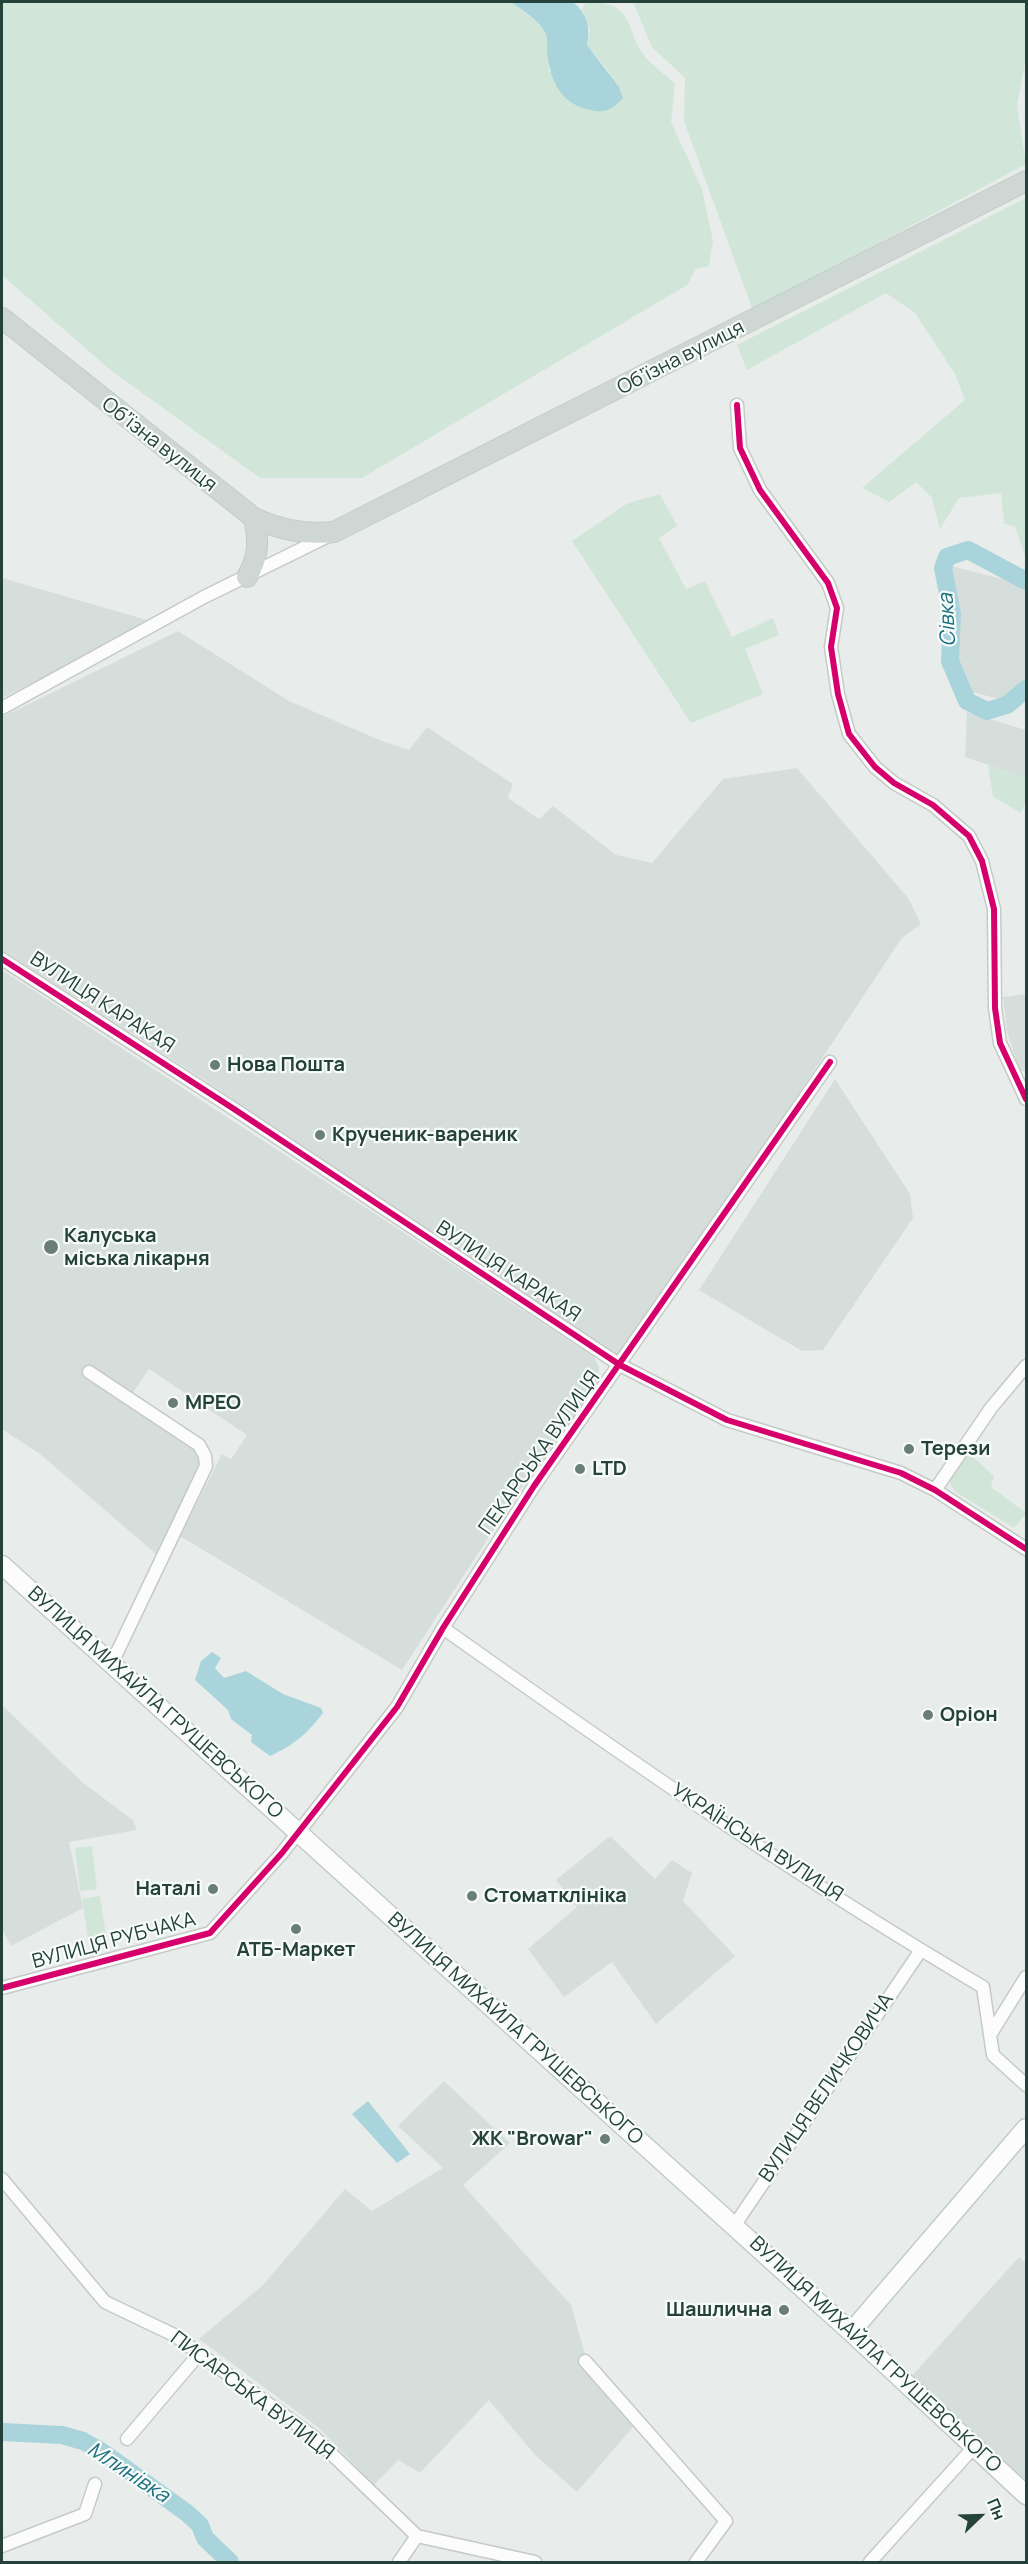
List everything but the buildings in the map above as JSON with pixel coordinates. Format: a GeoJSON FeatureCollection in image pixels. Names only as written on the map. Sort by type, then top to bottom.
{"type":"FeatureCollection","features":[{"type":"Feature","properties":{"kind":"main road","name":"Обʼїзна вулиця"},"geometry":{"type":"LineString","coordinates":[[2,318],[254,518],[276,528],[299,532],[334,532],[1026,181]]}},
{"type":"Feature","properties":{"kind":"main road"},"geometry":{"type":"LineString","coordinates":[[247,577],[256,561],[259,546],[254,518]]}},
{"type":"Feature","properties":{"kind":"main road","name":"ВУЛИЦЯ МИХАЙЛА ГРУШЕВСЬКОГО"},"geometry":{"type":"LineString","coordinates":[[2,1565],[734,2226],[1026,2495]]}},
{"type":"Feature","properties":{"kind":"main road"},"geometry":{"type":"LineString","coordinates":[[850,2332],[1026,2128]]}},
{"type":"Feature","properties":{"kind":"street"},"geometry":{"type":"LineString","coordinates":[[736,405],[740,447],[760,490],[828,583],[837,608],[831,647],[838,694],[849,734],[875,767],[894,783],[933,805],[969,836],[982,861],[994,909],[995,1008],[1000,1043],[1026,1099]]}},
{"type":"Feature","properties":{"kind":"street","name":"Обʼїзна вулиця"},"geometry":{"type":"LineString","coordinates":[[2,708],[334,532]]}},
{"type":"Feature","properties":{"kind":"street","name":"ВУЛИЦЯ КАРАКАЯ"},"geometry":{"type":"LineString","coordinates":[[2,959],[234,1109],[620,1365],[727,1420],[901,1473],[935,1490],[1026,1549]]}},
{"type":"Feature","properties":{"kind":"street","name":"ПЕКАРСЬКА ВУЛИЦЯ"},"geometry":{"type":"LineString","coordinates":[[299,1833],[397,1707],[443,1628],[534,1486],[830,1062]]}},
{"type":"Feature","properties":{"kind":"street"},"geometry":{"type":"LineString","coordinates":[[935,1490],[991,1408],[1026,1366]]}},
{"type":"Feature","properties":{"kind":"street"},"geometry":{"type":"LineString","coordinates":[[89,1372],[199,1445],[205,1456],[206,1466],[111,1665]]}},
{"type":"Feature","properties":{"kind":"street","name":"УКРАЇНСЬКА ВУЛИЦЯ"},"geometry":{"type":"LineString","coordinates":[[443,1628],[707,1812],[921,1950],[983,1987],[993,2055],[1026,2085]]}},
{"type":"Feature","properties":{"kind":"street","name":"ВУЛИЦЯ РУБЧАКА"},"geometry":{"type":"LineString","coordinates":[[2,1988],[210,1933],[299,1833]]}},
{"type":"Feature","properties":{"kind":"street","name":"ВУЛИЦЯ ВЕЛИЧКОВИЧА"},"geometry":{"type":"LineString","coordinates":[[734,2226],[921,1950]]}},
{"type":"Feature","properties":{"kind":"street"},"geometry":{"type":"LineString","coordinates":[[990,2035],[1026,1977]]}},
{"type":"Feature","properties":{"kind":"street","name":"ПИСАРСЬКА ВУЛИЦЯ"},"geometry":{"type":"LineString","coordinates":[[2,2179],[105,2302],[174,2335],[314,2437],[417,2536]]}},
{"type":"Feature","properties":{"kind":"street"},"geometry":{"type":"LineString","coordinates":[[127,2439],[200,2354]]}},
{"type":"Feature","properties":{"kind":"street"},"geometry":{"type":"LineString","coordinates":[[585,2361],[726,2521],[696,2562]]}},
{"type":"Feature","properties":{"kind":"street"},"geometry":{"type":"LineString","coordinates":[[870,2562],[975,2447]]}},
{"type":"Feature","properties":{"kind":"street"},"geometry":{"type":"LineString","coordinates":[[2,2546],[85,2514],[95,2484]]}},
{"type":"Feature","properties":{"kind":"street"},"geometry":{"type":"LineString","coordinates":[[399,2562],[417,2536],[535,2562]]}},
{"type":"Feature","properties":{"kind":"shaded area"},"geometry":{"type":"Polygon","coordinates":[[[951,566],[1026,585],[1026,681],[1008,701],[967,691],[956,662],[957,614],[951,566]]]}},
{"type":"Feature","properties":{"kind":"shaded area"},"geometry":{"type":"Polygon","coordinates":[[[2,578],[154,622],[2,698],[2,578]]]}},
{"type":"Feature","properties":{"kind":"shaded area"},"geometry":{"type":"Polygon","coordinates":[[[178,631],[289,701],[382,741],[409,750],[427,727],[513,784],[508,798],[539,819],[553,806],[616,855],[652,863],[723,779],[797,768],[908,898],[921,924],[901,939],[747,1172],[619,1358],[189,1070],[2,950],[2,717],[178,631]]]}},
{"type":"Feature","properties":{"kind":"shaded area"},"geometry":{"type":"Polygon","coordinates":[[[967,712],[1026,730],[1026,778],[965,757],[967,712]]]}},
{"type":"Feature","properties":{"kind":"shaded area"},"geometry":{"type":"Polygon","coordinates":[[[2,970],[594,1357],[599,1367],[597,1385],[519,1491],[402,1670],[180,1536],[222,1454],[231,1459],[247,1435],[149,1369],[126,1403],[197,1451],[202,1461],[156,1554],[40,1454],[2,1429],[2,970]]]}},
{"type":"Feature","properties":{"kind":"shaded area"},"geometry":{"type":"Polygon","coordinates":[[[1026,994],[1026,1070],[1020,1072],[1007,1032],[1003,997],[1026,994]]]}},
{"type":"Feature","properties":{"kind":"shaded area"},"geometry":{"type":"Polygon","coordinates":[[[835,1079],[910,1194],[913,1218],[823,1350],[802,1351],[699,1290],[835,1079]]]}},
{"type":"Feature","properties":{"kind":"shaded area"},"geometry":{"type":"Polygon","coordinates":[[[4,1707],[82,1782],[133,1820],[137,1830],[69,1842],[83,1908],[11,1946],[2,1929],[2,1709],[4,1707]]]}},
{"type":"Feature","properties":{"kind":"shaded area"},"geometry":{"type":"Polygon","coordinates":[[[610,1836],[655,1879],[672,1860],[692,1873],[683,1901],[735,1956],[656,2024],[612,1962],[564,1997],[528,1949],[577,1907],[556,1880],[610,1836]]]}},
{"type":"Feature","properties":{"kind":"shaded area"},"geometry":{"type":"Polygon","coordinates":[[[444,2081],[510,2143],[463,2185],[571,2305],[585,2354],[579,2361],[633,2427],[577,2492],[536,2456],[489,2400],[420,2473],[398,2460],[374,2485],[318,2427],[199,2339],[263,2285],[345,2189],[372,2211],[443,2168],[398,2126],[444,2081]]]}},
{"type":"Feature","properties":{"kind":"shaded area"},"geometry":{"type":"Polygon","coordinates":[[[1019,2257],[1026,2263],[1026,2484],[910,2378],[1019,2257]]]}},
{"type":"Feature","properties":{"kind":"green space"},"geometry":{"type":"Polygon","coordinates":[[[2,2],[511,2],[537,22],[547,35],[549,72],[610,73],[587,45],[590,31],[582,9],[586,2],[603,3],[614,7],[627,19],[646,58],[675,84],[671,122],[702,189],[713,241],[709,266],[696,269],[687,285],[362,478],[260,478],[109,369],[2,275],[2,2]]]}},
{"type":"Feature","properties":{"kind":"green space"},"geometry":{"type":"Polygon","coordinates":[[[633,2],[1026,2],[1026,57],[1017,106],[1026,164],[753,311],[684,121],[685,78],[652,47],[633,2]]]}},
{"type":"Feature","properties":{"kind":"green space"},"geometry":{"type":"Polygon","coordinates":[[[1026,198],[1026,559],[1015,527],[1004,523],[1001,493],[959,498],[940,529],[932,498],[916,482],[889,502],[862,488],[965,400],[955,374],[915,313],[886,293],[747,370],[737,345],[1026,198]]]}},
{"type":"Feature","properties":{"kind":"green space"},"geometry":{"type":"Polygon","coordinates":[[[660,494],[677,526],[659,538],[686,589],[705,581],[732,637],[773,618],[779,635],[745,649],[763,694],[691,723],[572,541],[628,503],[660,494]]]}},
{"type":"Feature","properties":{"kind":"green space"},"geometry":{"type":"Polygon","coordinates":[[[988,765],[1026,778],[1026,801],[1021,813],[993,797],[988,765]]]}},
{"type":"Feature","properties":{"kind":"green space"},"geometry":{"type":"Polygon","coordinates":[[[969,1453],[994,1476],[991,1487],[1026,1513],[1014,1528],[954,1491],[948,1479],[969,1453]]]}},
{"type":"Feature","properties":{"kind":"green space"},"geometry":{"type":"Polygon","coordinates":[[[92,1846],[97,1889],[80,1891],[75,1848],[92,1846]]]}},
{"type":"Feature","properties":{"kind":"green space"},"geometry":{"type":"Polygon","coordinates":[[[100,1896],[106,1935],[88,1938],[82,1899],[100,1896]]]}},
{"type":"Feature","properties":{"kind":"water"},"geometry":{"type":"Polygon","coordinates":[[[511,2],[573,2],[578,6],[587,21],[587,45],[619,87],[623,98],[611,109],[602,111],[586,109],[569,101],[554,80],[548,62],[546,34],[535,20],[511,2]]]}},
{"type":"Feature","properties":{"kind":"water"},"geometry":{"type":"Polygon","coordinates":[[[212,1652],[221,1658],[215,1668],[224,1678],[246,1671],[283,1694],[321,1708],[323,1713],[300,1738],[270,1756],[251,1742],[252,1735],[231,1719],[228,1710],[195,1680],[201,1661],[212,1652]]]}},
{"type":"Feature","properties":{"kind":"water"},"geometry":{"type":"Polygon","coordinates":[[[368,2101],[410,2154],[397,2163],[352,2114],[368,2101]]]}},
{"type":"Feature","properties":{"kind":"waterway","name":"Сівка"},"geometry":{"type":"LineString","coordinates":[[1026,581],[968,550],[947,557],[943,568],[952,614],[950,661],[967,701],[987,711],[1007,705],[1026,689]]}},
{"type":"Feature","properties":{"kind":"waterway","name":"Млинівка"},"geometry":{"type":"LineString","coordinates":[[2,2432],[62,2435],[83,2441],[101,2451],[187,2513],[200,2525],[205,2538],[230,2562]]}},
{"type":"Feature","properties":{"kind":"cycle path"},"geometry":{"type":"LineString","coordinates":[[737,405],[740,448],[760,490],[828,583],[837,608],[831,647],[838,694],[849,734],[875,767],[894,783],[933,805],[969,836],[982,861],[994,909],[995,1008],[1000,1043],[1026,1099]]}},
{"type":"Feature","properties":{"kind":"cycle path"},"geometry":{"type":"LineString","coordinates":[[2,959],[234,1109],[620,1365],[727,1420],[901,1473],[935,1490],[1026,1549]]}},
{"type":"Feature","properties":{"kind":"cycle path"},"geometry":{"type":"LineString","coordinates":[[2,1988],[210,1933],[282,1853],[397,1707],[443,1628],[534,1486],[830,1062]]}},
{"type":"Feature","properties":{"kind":"place","name":"Нова Пошта"},"geometry":{"type":"Point","coordinates":[215,1065]}},
{"type":"Feature","properties":{"kind":"place","name":"Крученик-вареник"},"geometry":{"type":"Point","coordinates":[320,1135]}},
{"type":"Feature","properties":{"kind":"place","name":"Калуська міська лікарня"},"geometry":{"type":"Point","coordinates":[51,1247]}},
{"type":"Feature","properties":{"kind":"place","name":"МРЕО"},"geometry":{"type":"Point","coordinates":[173,1403]}},
{"type":"Feature","properties":{"kind":"place","name":"Терези"},"geometry":{"type":"Point","coordinates":[909,1449]}},
{"type":"Feature","properties":{"kind":"place","name":"LTD"},"geometry":{"type":"Point","coordinates":[580,1469]}},
{"type":"Feature","properties":{"kind":"place","name":"Оріон"},"geometry":{"type":"Point","coordinates":[928,1715]}},
{"type":"Feature","properties":{"kind":"place","name":"Наталі"},"geometry":{"type":"Point","coordinates":[213,1889]}},
{"type":"Feature","properties":{"kind":"place","name":"Стоматклініка"},"geometry":{"type":"Point","coordinates":[472,1896]}},
{"type":"Feature","properties":{"kind":"place","name":"АТБ-Маркет"},"geometry":{"type":"Point","coordinates":[296,1929]}},
{"type":"Feature","properties":{"kind":"place","name":"ЖК \"Browar\""},"geometry":{"type":"Point","coordinates":[605,2139]}},
{"type":"Feature","properties":{"kind":"place","name":"Шашлична"},"geometry":{"type":"Point","coordinates":[784,2310]}}]}
